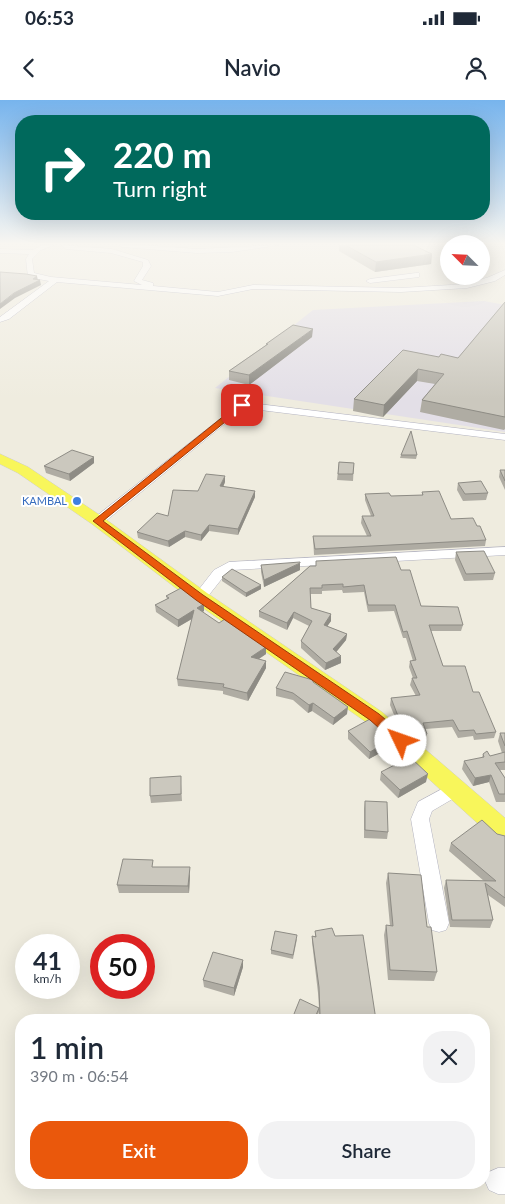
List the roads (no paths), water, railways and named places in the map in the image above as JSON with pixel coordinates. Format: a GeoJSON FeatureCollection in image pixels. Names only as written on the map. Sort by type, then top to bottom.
{"type":"FeatureCollection","features":[{"type":"Feature","properties":{"kind":"main road"},"geometry":{"type":"LineString","coordinates":[[0,458],[23,470],[98,521],[200,597],[374,717],[505,833]]}},
{"type":"Feature","properties":{"kind":"street"},"geometry":{"type":"LineString","coordinates":[[0,320],[35,297]]}},
{"type":"Feature","properties":{"kind":"street"},"geometry":{"type":"LineString","coordinates":[[98,521],[242,405],[505,437]]}},
{"type":"Feature","properties":{"kind":"street"},"geometry":{"type":"LineString","coordinates":[[200,597],[219,573],[229,566],[505,551]]}},
{"type":"Feature","properties":{"kind":"street"},"geometry":{"type":"LineString","coordinates":[[439,923],[420,819],[424,808],[455,788]]}},
{"type":"Feature","properties":{"kind":"place","name":"KAMBAL"},"geometry":{"type":"Point","coordinates":[77,501]}}]}
